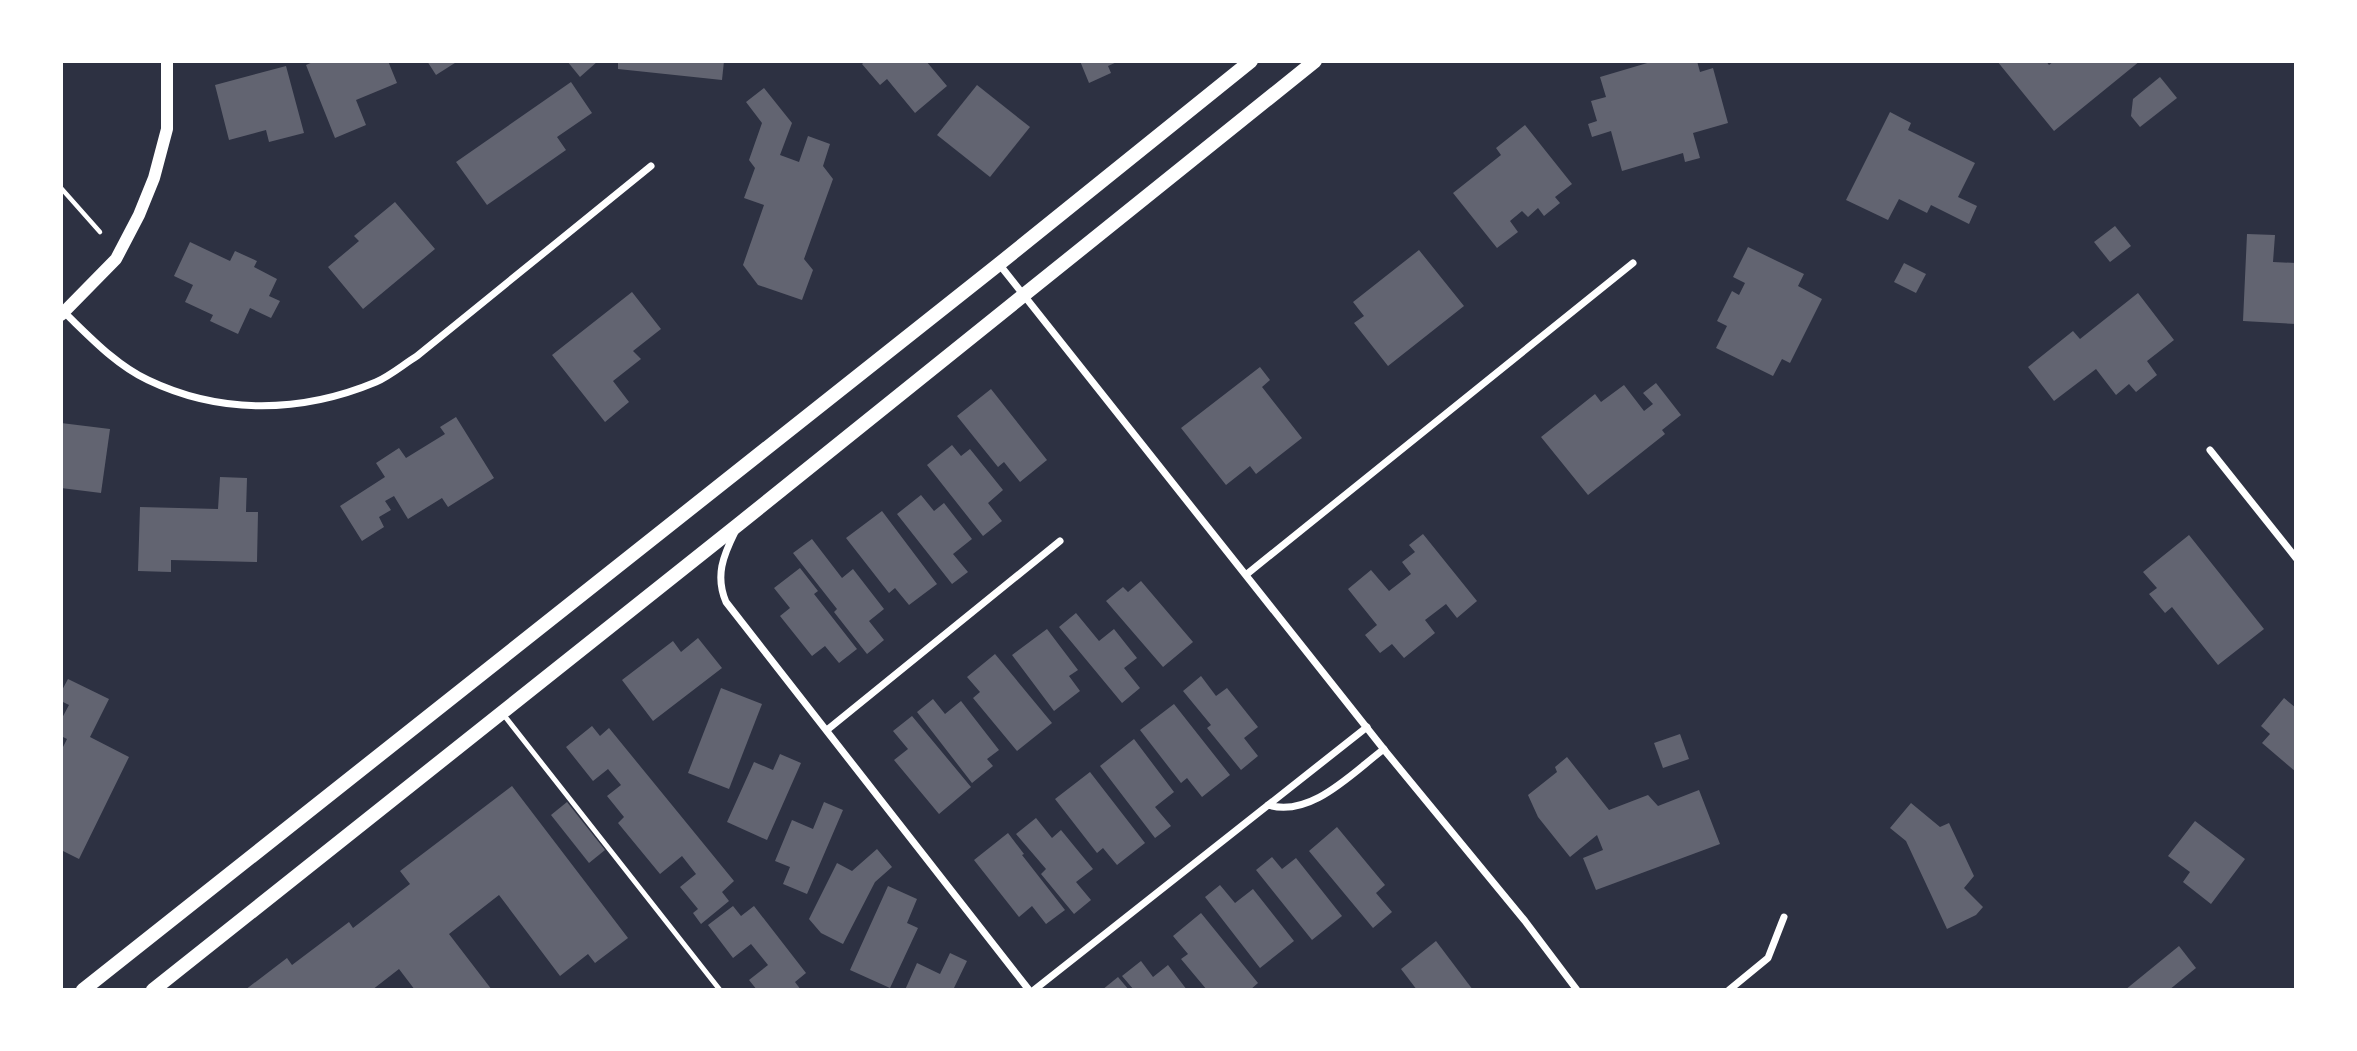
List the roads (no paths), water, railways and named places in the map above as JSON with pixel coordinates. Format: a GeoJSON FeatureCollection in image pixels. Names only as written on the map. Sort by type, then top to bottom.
{"type":"FeatureCollection","features":[{"type":"Feature","properties":{"kind":"main road"},"geometry":{"type":"LineString","coordinates":[[83,990],[1251,61]]}},
{"type":"Feature","properties":{"kind":"main road"},"geometry":{"type":"LineString","coordinates":[[153,990],[1315,61]]}},
{"type":"Feature","properties":{"kind":"street"},"geometry":{"type":"LineString","coordinates":[[167,61],[167,129],[154,178],[139,215],[116,259],[63,314],[113,357],[147,380],[228,405],[282,407],[323,400],[378,381],[417,356],[651,166]]}},
{"type":"Feature","properties":{"kind":"street"},"geometry":{"type":"LineString","coordinates":[[1247,574],[1633,263]]}},
{"type":"Feature","properties":{"kind":"street"},"geometry":{"type":"LineString","coordinates":[[999,264],[1577,990]]}},
{"type":"Feature","properties":{"kind":"street"},"geometry":{"type":"LineString","coordinates":[[2210,450],[2296,558]]}},
{"type":"Feature","properties":{"kind":"street"},"geometry":{"type":"LineString","coordinates":[[739,524],[722,563],[719,581],[726,602],[1032,990],[1367,727]]}},
{"type":"Feature","properties":{"kind":"street"},"geometry":{"type":"LineString","coordinates":[[827,730],[1060,541]]}},
{"type":"Feature","properties":{"kind":"street"},"geometry":{"type":"LineString","coordinates":[[1268,805],[1283,810],[1324,795],[1384,749]]}},
{"type":"Feature","properties":{"kind":"street"},"geometry":{"type":"LineString","coordinates":[[1729,990],[1768,958],[1784,917]]}},
{"type":"Feature","properties":{"kind":"lane"},"geometry":{"type":"LineString","coordinates":[[501,712],[720,990]]}}]}
